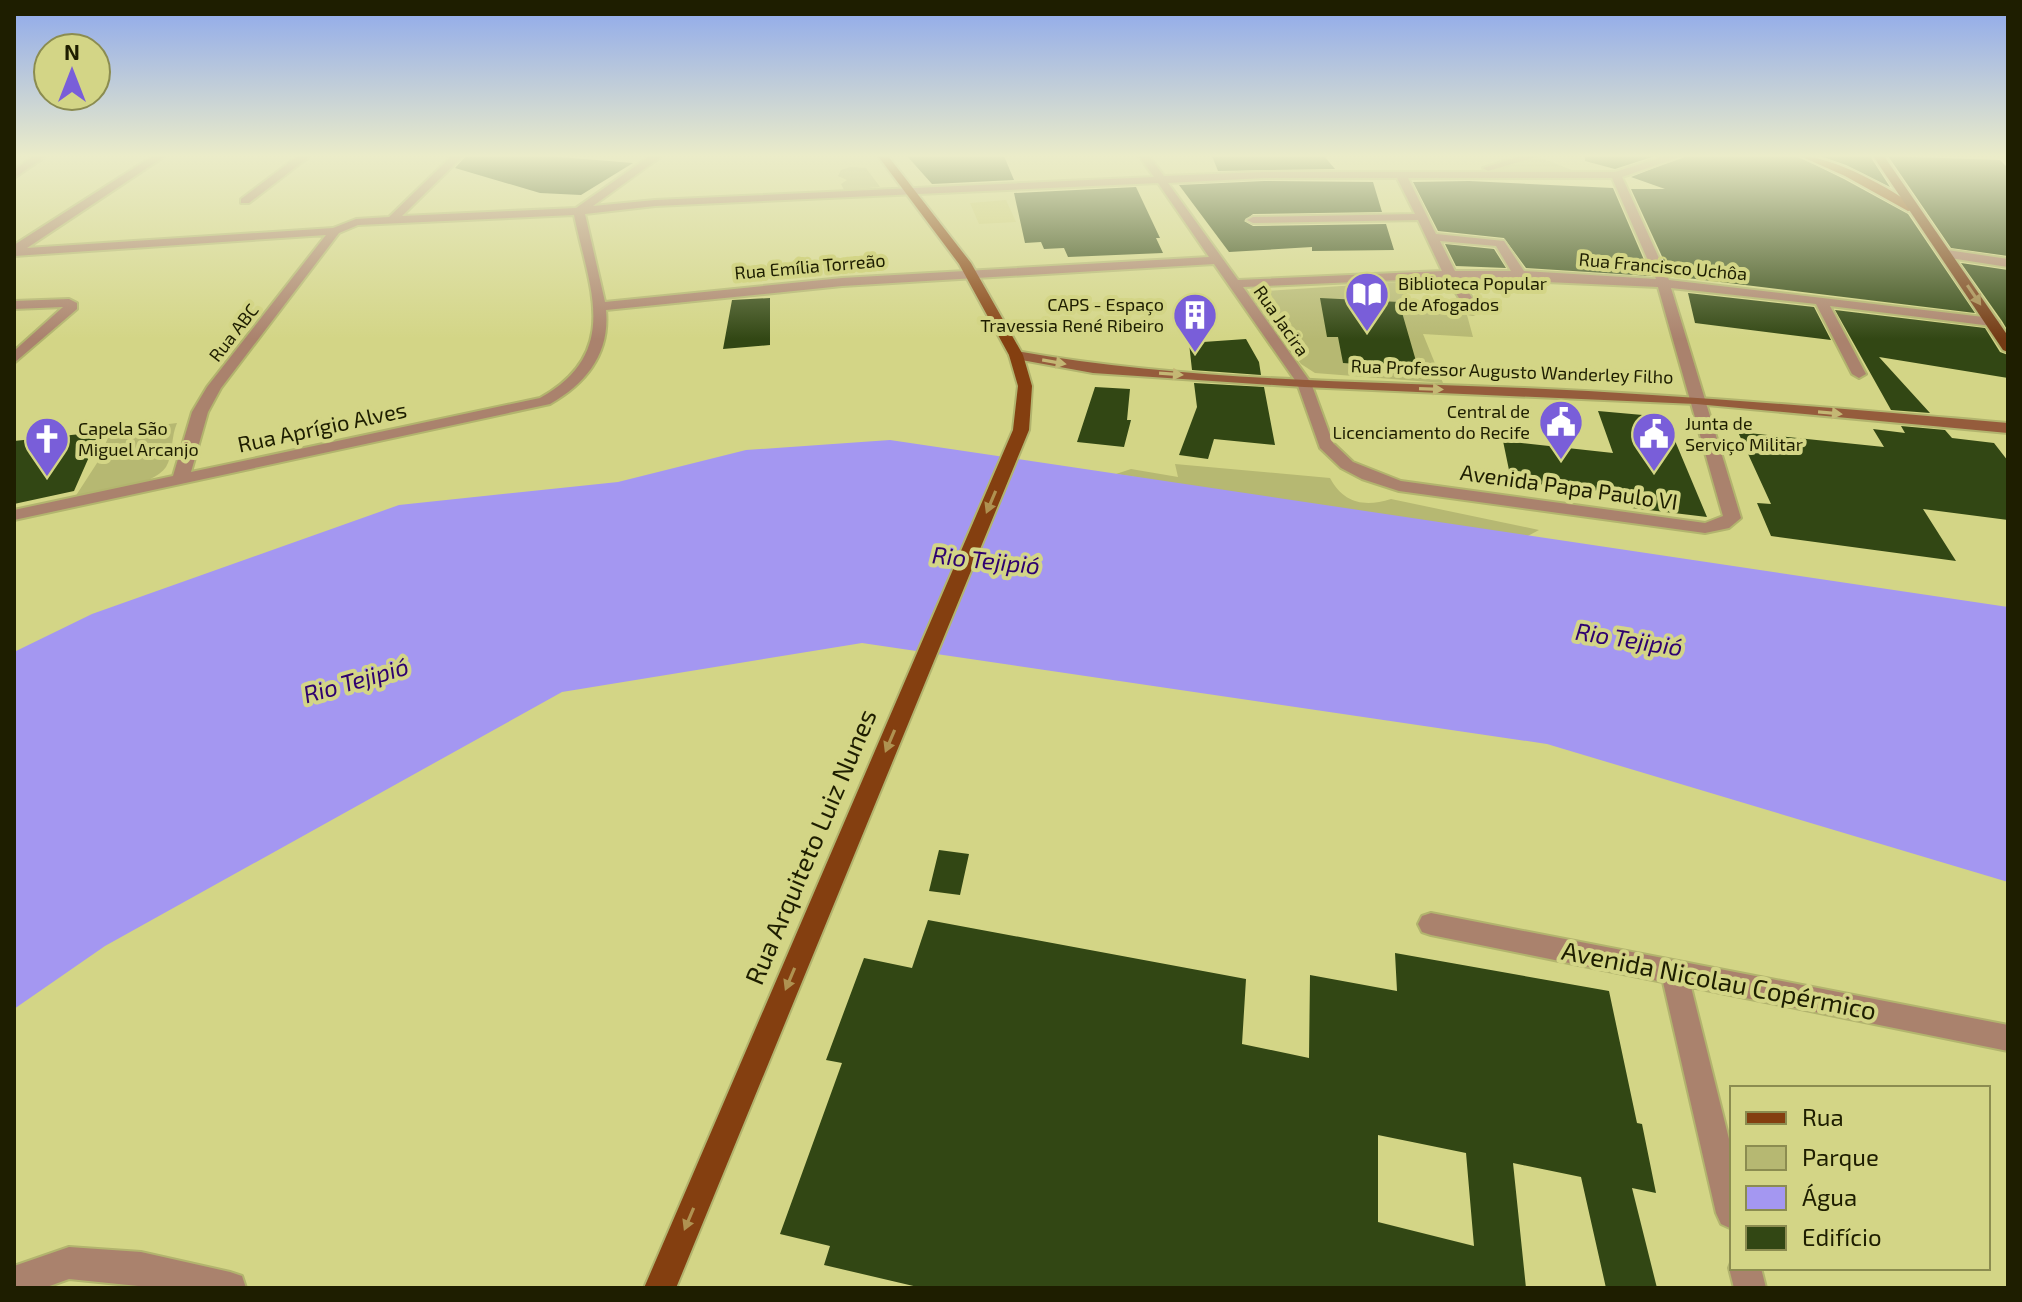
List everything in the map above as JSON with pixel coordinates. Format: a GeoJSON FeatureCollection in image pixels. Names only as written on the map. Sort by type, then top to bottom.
{"type":"FeatureCollection","features":[{"type":"Feature","properties":{"kind":"highway"},"geometry":{"type":"LineString","coordinates":[[1918,217],[1947,254],[2008,347]]}},
{"type":"Feature","properties":{"kind":"main road","name":"Rua Arquiteto Luiz Nunes"},"geometry":{"type":"LineString","coordinates":[[660,1288],[1021,430],[1025,386],[1016,355],[972,273],[931,217]]}},
{"type":"Feature","properties":{"kind":"main road","name":"Rua Professor Augusto Wanderley Filho"},"geometry":{"type":"LineString","coordinates":[[1016,355],[1093,369],[1304,383],[1696,400],[2008,428]]}},
{"type":"Feature","properties":{"kind":"street"},"geometry":{"type":"LineString","coordinates":[[16,252],[69,217]]}},
{"type":"Feature","properties":{"kind":"street"},"geometry":{"type":"LineString","coordinates":[[16,252],[339,228],[394,218],[427,217]]}},
{"type":"Feature","properties":{"kind":"street"},"geometry":{"type":"LineString","coordinates":[[580,217],[599,307]]}},
{"type":"Feature","properties":{"kind":"street","name":"Rua Jacira"},"geometry":{"type":"LineString","coordinates":[[1186,217],[1304,383],[1326,445],[1347,465],[1399,486]]}},
{"type":"Feature","properties":{"kind":"street"},"geometry":{"type":"LineString","coordinates":[[1253,220],[1423,217],[1450,274],[1473,310]]}},
{"type":"Feature","properties":{"kind":"street"},"geometry":{"type":"LineString","coordinates":[[1634,217],[1663,282],[1696,400]]}},
{"type":"Feature","properties":{"kind":"street","name":"Rua ABC"},"geometry":{"type":"LineString","coordinates":[[181,478],[200,412],[214,387],[339,228]]}},
{"type":"Feature","properties":{"kind":"street"},"geometry":{"type":"LineString","coordinates":[[1434,237],[1500,243],[1520,275]]}},
{"type":"Feature","properties":{"kind":"street"},"geometry":{"type":"LineString","coordinates":[[1947,254],[2008,263]]}},
{"type":"Feature","properties":{"kind":"street","name":"Rua Emília Torreão"},"geometry":{"type":"LineString","coordinates":[[599,307],[699,295],[972,273],[1217,260]]}},
{"type":"Feature","properties":{"kind":"street","name":"Rua Francisco Uchôa"},"geometry":{"type":"LineString","coordinates":[[1233,284],[1450,274],[1663,282],[1992,322]]}},
{"type":"Feature","properties":{"kind":"street"},"geometry":{"type":"LineString","coordinates":[[1821,301],[1859,374]]}},
{"type":"Feature","properties":{"kind":"street"},"geometry":{"type":"LineString","coordinates":[[14,305],[57,302],[72,306],[14,359]]}},
{"type":"Feature","properties":{"kind":"street","name":"Rua Aprígio Alves"},"geometry":{"type":"LineString","coordinates":[[14,515],[545,401],[570,384],[594,354],[601,329],[599,307]]}},
{"type":"Feature","properties":{"kind":"street","name":"Avenida Papa Paulo VI"},"geometry":{"type":"LineString","coordinates":[[1399,486],[1705,528],[1723,524],[1732,518],[1696,400]]}},
{"type":"Feature","properties":{"kind":"street","name":"Avenida Nicolau Copérmico"},"geometry":{"type":"LineString","coordinates":[[1431,924],[2008,1038]]}},
{"type":"Feature","properties":{"kind":"street"},"geometry":{"type":"LineString","coordinates":[[1674,972],[1730,1205]]}},
{"type":"Feature","properties":{"kind":"street"},"geometry":{"type":"LineString","coordinates":[[14,1282],[69,1263],[141,1268],[230,1288]]}},
{"type":"Feature","properties":{"kind":"shaded area"},"geometry":{"type":"Polygon","coordinates":[[[976,217],[1014,217],[1016,222],[979,224],[976,217]]]}},
{"type":"Feature","properties":{"kind":"green space"},"geometry":{"type":"Polygon","coordinates":[[[1402,282],[1412,307],[1467,315],[1473,337],[1423,334],[1443,383],[1315,373],[1301,364],[1253,298],[1255,294],[1265,291],[1402,282]]]}},
{"type":"Feature","properties":{"kind":"green space"},"geometry":{"type":"Polygon","coordinates":[[[177,423],[168,462],[159,474],[137,484],[75,497],[97,463],[111,431],[177,423]]]}},
{"type":"Feature","properties":{"kind":"green space"},"geometry":{"type":"Polygon","coordinates":[[[1175,464],[1330,478],[1342,493],[1364,503],[1391,499],[1539,530],[1522,539],[1116,474],[1131,469],[1178,477],[1175,464]]]}},
{"type":"Feature","properties":{"kind":"water","name":"Rio Tejipió"},"geometry":{"type":"Polygon","coordinates":[[[890,440],[2008,607],[2008,882],[1547,744],[862,643],[562,692],[105,946],[14,1009],[14,652],[92,614],[399,505],[618,482],[746,450],[890,440]]]}},
{"type":"Feature","properties":{"kind":"building"},"geometry":{"type":"Polygon","coordinates":[[[1019,217],[1150,217],[1163,253],[1068,257],[1064,248],[1044,249],[1041,242],[1025,243],[1019,217]]]}},
{"type":"Feature","properties":{"kind":"building"},"geometry":{"type":"Polygon","coordinates":[[[1203,217],[1249,217],[1244,221],[1253,226],[1386,224],[1394,250],[1312,251],[1312,247],[1229,252],[1203,217]]]}},
{"type":"Feature","properties":{"kind":"building"},"geometry":{"type":"Polygon","coordinates":[[[1431,217],[1625,217],[1651,276],[1526,268],[1504,238],[1438,231],[1431,217]]]}},
{"type":"Feature","properties":{"kind":"building"},"geometry":{"type":"Polygon","coordinates":[[[1644,217],[1910,217],[1975,313],[1671,276],[1644,217]]]}},
{"type":"Feature","properties":{"kind":"building"},"geometry":{"type":"Polygon","coordinates":[[[1930,217],[2008,217],[2008,256],[1951,248],[1930,217]]]}},
{"type":"Feature","properties":{"kind":"building"},"geometry":{"type":"Polygon","coordinates":[[[1445,244],[1494,249],[1506,268],[1456,266],[1445,244]]]}},
{"type":"Feature","properties":{"kind":"building"},"geometry":{"type":"Polygon","coordinates":[[[1961,263],[2008,270],[2008,331],[2002,321],[1961,263]]]}},
{"type":"Feature","properties":{"kind":"building"},"geometry":{"type":"Polygon","coordinates":[[[1688,293],[1814,307],[1831,340],[1695,323],[1688,293]]]}},
{"type":"Feature","properties":{"kind":"building"},"geometry":{"type":"Polygon","coordinates":[[[770,298],[770,345],[723,349],[732,300],[770,298]]]}},
{"type":"Feature","properties":{"kind":"building","name":"Biblioteca Popular de Afogados"},"geometry":{"type":"Polygon","coordinates":[[[1320,298],[1399,302],[1418,368],[1343,363],[1338,337],[1327,337],[1320,298]]]}},
{"type":"Feature","properties":{"kind":"building"},"geometry":{"type":"Polygon","coordinates":[[[1835,310],[1985,328],[2000,352],[2008,355],[2008,378],[1879,357],[1930,413],[1891,410],[1835,310]]]}},
{"type":"Feature","properties":{"kind":"building","name":"CAPS - Espaço Travessia René Ribeiro"},"geometry":{"type":"Polygon","coordinates":[[[1246,339],[1259,362],[1261,375],[1192,370],[1189,343],[1246,339]]]}},
{"type":"Feature","properties":{"kind":"building"},"geometry":{"type":"Polygon","coordinates":[[[1194,383],[1264,387],[1275,445],[1214,439],[1208,459],[1179,455],[1197,407],[1194,383]]]}},
{"type":"Feature","properties":{"kind":"building"},"geometry":{"type":"Polygon","coordinates":[[[1095,387],[1130,389],[1127,420],[1131,420],[1124,447],[1077,442],[1095,387]]]}},
{"type":"Feature","properties":{"kind":"building","name":"Junta de Serviço Militar"},"geometry":{"type":"Polygon","coordinates":[[[1598,411],[1665,417],[1707,517],[1632,508],[1627,494],[1529,483],[1527,472],[1509,470],[1503,441],[1613,453],[1598,411]]]}},
{"type":"Feature","properties":{"kind":"building"},"geometry":{"type":"Polygon","coordinates":[[[1901,426],[1945,430],[1952,438],[1994,443],[2008,461],[2008,520],[1923,509],[1956,561],[1771,536],[1757,503],[1771,504],[1738,432],[1884,447],[1873,429],[1905,433],[1901,426]]]}},
{"type":"Feature","properties":{"kind":"building","name":"Capela São Miguel Arcanjo"},"geometry":{"type":"Polygon","coordinates":[[[100,432],[74,491],[14,504],[14,441],[100,432]]]}},
{"type":"Feature","properties":{"kind":"building"},"geometry":{"type":"Polygon","coordinates":[[[939,850],[969,854],[960,895],[929,891],[939,850]]]}},
{"type":"Feature","properties":{"kind":"building"},"geometry":{"type":"Polygon","coordinates":[[[928,920],[1246,979],[1242,1044],[1309,1058],[1310,975],[1397,991],[1395,953],[1609,991],[1637,1123],[1642,1124],[1656,1193],[1632,1188],[1657,1288],[1606,1288],[1581,1177],[1513,1163],[1526,1288],[922,1288],[824,1265],[830,1246],[780,1234],[842,1063],[826,1060],[864,958],[912,968],[928,920]],[[1378,1135],[1378,1222],[1474,1246],[1466,1153],[1378,1135]]]}},
{"type":"Feature","properties":{"kind":"place","name":"Biblioteca Popular de Afogados"},"geometry":{"type":"Point","coordinates":[1367,333]}},
{"type":"Feature","properties":{"kind":"place","name":"CAPS - Espaço Travessia René Ribeiro"},"geometry":{"type":"Point","coordinates":[1195,354]}},
{"type":"Feature","properties":{"kind":"place","name":"Central de Licenciamento do Recife"},"geometry":{"type":"Point","coordinates":[1561,461]}},
{"type":"Feature","properties":{"kind":"place","name":"Junta de Serviço Militar"},"geometry":{"type":"Point","coordinates":[1654,473]}},
{"type":"Feature","properties":{"kind":"place","name":"Capela São Miguel Arcanjo"},"geometry":{"type":"Point","coordinates":[47,478]}}]}
